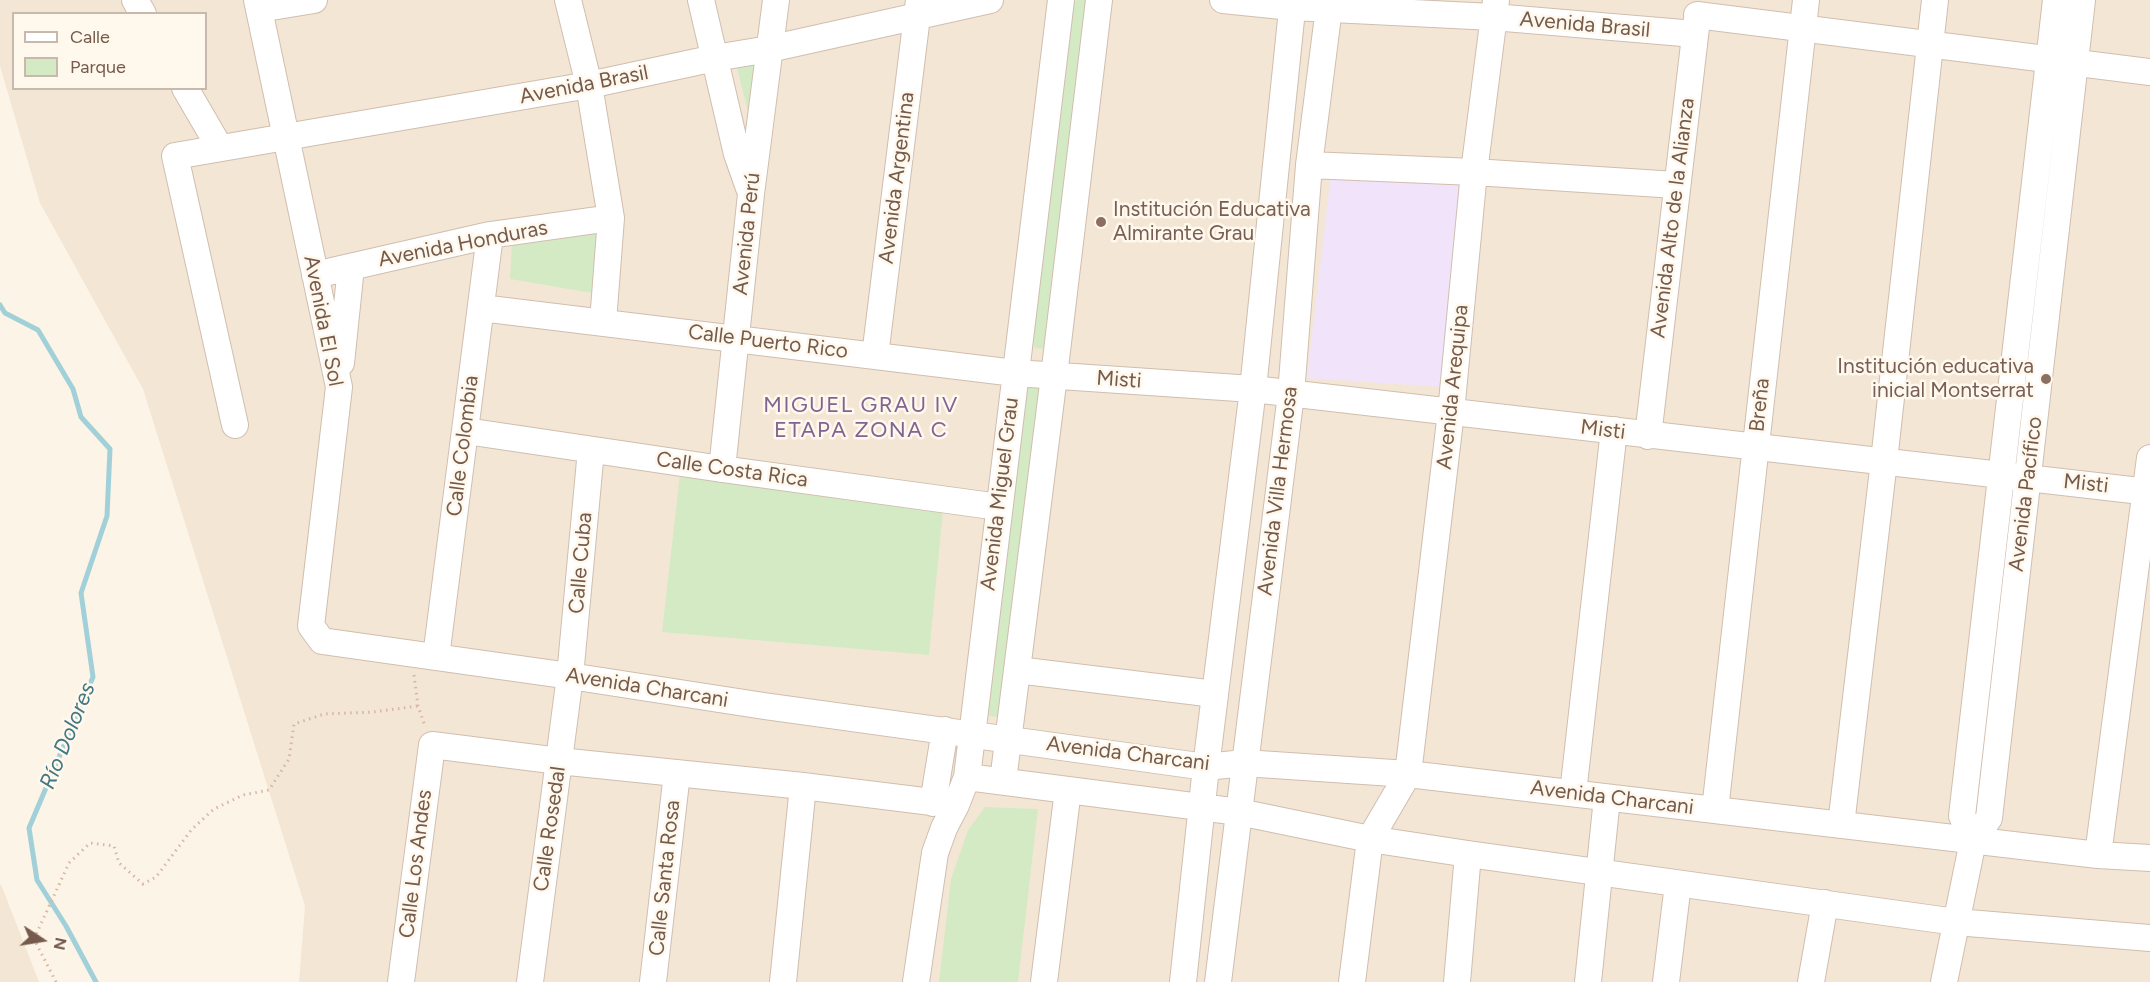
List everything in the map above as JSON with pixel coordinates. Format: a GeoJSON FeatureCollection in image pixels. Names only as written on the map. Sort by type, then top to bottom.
{"type":"FeatureCollection","features":[{"type":"Feature","properties":{"kind":"street"},"geometry":{"type":"LineString","coordinates":[[258,4],[314,0]]}},
{"type":"Feature","properties":{"kind":"street"},"geometry":{"type":"LineString","coordinates":[[568,0],[589,86],[611,218],[603,322]]}},
{"type":"Feature","properties":{"kind":"street"},"geometry":{"type":"LineString","coordinates":[[701,0],[737,154],[751,194]]}},
{"type":"Feature","properties":{"kind":"street","name":"Avenida Perú"},"geometry":{"type":"LineString","coordinates":[[722,469],[751,194],[776,0]]}},
{"type":"Feature","properties":{"kind":"street","name":"Avenida Brasil"},"geometry":{"type":"LineString","coordinates":[[235,425],[175,156],[589,86],[715,58],[769,49],[918,7],[990,0]]}},
{"type":"Feature","properties":{"kind":"street","name":"Avenida Miguel Grau"},"geometry":{"type":"LineString","coordinates":[[916,982],[935,854],[944,828],[945,804],[967,777],[1061,0]]}},
{"type":"Feature","properties":{"kind":"street","name":"Avenida Miguel Grau"},"geometry":{"type":"LineString","coordinates":[[1003,781],[1099,0]]}},
{"type":"Feature","properties":{"kind":"street","name":"Avenida Brasil"},"geometry":{"type":"LineString","coordinates":[[1223,0],[1697,17],[1803,28],[1929,46],[2150,72]]}},
{"type":"Feature","properties":{"kind":"street","name":"Breña"},"geometry":{"type":"LineString","coordinates":[[1715,810],[1806,0]]}},
{"type":"Feature","properties":{"kind":"street"},"geometry":{"type":"LineString","coordinates":[[1841,825],[1935,0]]}},
{"type":"Feature","properties":{"kind":"street","name":"Avenida Pacífico"},"geometry":{"type":"LineString","coordinates":[[1944,982],[1973,841],[1989,818],[2028,478],[2063,61],[2056,0]]}},
{"type":"Feature","properties":{"kind":"street","name":"Avenida Pacífico"},"geometry":{"type":"LineString","coordinates":[[1973,841],[1962,816],[2001,474],[2063,61],[2082,0]]}},
{"type":"Feature","properties":{"kind":"street","name":"Avenida El Sol"},"geometry":{"type":"LineString","coordinates":[[258,4],[339,387],[311,626],[322,641]]}},
{"type":"Feature","properties":{"kind":"street","name":"Avenida Villa Hermosa"},"geometry":{"type":"LineString","coordinates":[[1183,982],[1206,766],[1253,389],[1293,4]]}},
{"type":"Feature","properties":{"kind":"street","name":"Avenida Villa Hermosa"},"geometry":{"type":"LineString","coordinates":[[1218,982],[1291,394],[1309,165],[1329,4]]}},
{"type":"Feature","properties":{"kind":"street","name":"Avenida Argentina"},"geometry":{"type":"LineString","coordinates":[[875,356],[918,7]]}},
{"type":"Feature","properties":{"kind":"street","name":"Avenida Arequipa"},"geometry":{"type":"LineString","coordinates":[[1408,774],[1451,412],[1474,172],[1494,9]]}},
{"type":"Feature","properties":{"kind":"street","name":"Avenida Alto de la Alianza"},"geometry":{"type":"LineString","coordinates":[[1648,436],[1697,17]]}},
{"type":"Feature","properties":{"kind":"street"},"geometry":{"type":"LineString","coordinates":[[186,90],[219,148]]}},
{"type":"Feature","properties":{"kind":"street"},"geometry":{"type":"LineString","coordinates":[[1309,165],[1474,172],[1676,185]]}},
{"type":"Feature","properties":{"kind":"street","name":"Avenida Honduras"},"geometry":{"type":"LineString","coordinates":[[315,275],[490,235],[611,218]]}},
{"type":"Feature","properties":{"kind":"street","name":"Calle Colombia"},"geometry":{"type":"LineString","coordinates":[[436,657],[490,235]]}},
{"type":"Feature","properties":{"kind":"street"},"geometry":{"type":"LineString","coordinates":[[339,387],[351,267]]}},
{"type":"Feature","properties":{"kind":"street","name":"Calle Puerto Rico"},"geometry":{"type":"LineString","coordinates":[[481,308],[1054,376]]}},
{"type":"Feature","properties":{"kind":"street","name":"Misti"},"geometry":{"type":"LineString","coordinates":[[1054,376],[1253,389],[2148,492]]}},
{"type":"Feature","properties":{"kind":"street"},"geometry":{"type":"LineString","coordinates":[[1573,794],[1614,430]]}},
{"type":"Feature","properties":{"kind":"street","name":"Calle Costa Rica"},"geometry":{"type":"LineString","coordinates":[[466,431],[999,507]]}},
{"type":"Feature","properties":{"kind":"street","name":"Calle Cuba"},"geometry":{"type":"LineString","coordinates":[[570,676],[591,450]]}},
{"type":"Feature","properties":{"kind":"street"},"geometry":{"type":"LineString","coordinates":[[2098,855],[2148,492],[2150,458]]}},
{"type":"Feature","properties":{"kind":"street","name":"Avenida Charcani"},"geometry":{"type":"LineString","coordinates":[[322,641],[752,704],[1206,766],[1244,763],[1408,774],[1973,841],[2098,855],[2150,858]]}},
{"type":"Feature","properties":{"kind":"street"},"geometry":{"type":"LineString","coordinates":[[1017,670],[1215,694]]}},
{"type":"Feature","properties":{"kind":"street","name":"Calle Rosedal"},"geometry":{"type":"LineString","coordinates":[[530,982],[570,676]]}},
{"type":"Feature","properties":{"kind":"street"},"geometry":{"type":"LineString","coordinates":[[432,745],[945,804],[945,730]]}},
{"type":"Feature","properties":{"kind":"street","name":"Calle Los Andes"},"geometry":{"type":"LineString","coordinates":[[401,982],[432,745]]}},
{"type":"Feature","properties":{"kind":"street","name":"Calle Santa Rosa"},"geometry":{"type":"LineString","coordinates":[[653,982],[677,773]]}},
{"type":"Feature","properties":{"kind":"street"},"geometry":{"type":"LineString","coordinates":[[1352,982],[1370,839],[1408,774]]}},
{"type":"Feature","properties":{"kind":"street","name":"Avenida Charcani"},"geometry":{"type":"LineString","coordinates":[[967,777],[1239,812],[1370,839],[1468,855],[1956,922],[2150,938]]}},
{"type":"Feature","properties":{"kind":"street"},"geometry":{"type":"LineString","coordinates":[[783,982],[803,786]]}},
{"type":"Feature","properties":{"kind":"street"},"geometry":{"type":"LineString","coordinates":[[1044,982],[1068,790]]}},
{"type":"Feature","properties":{"kind":"street"},"geometry":{"type":"LineString","coordinates":[[1588,982],[1607,798]]}},
{"type":"Feature","properties":{"kind":"street"},"geometry":{"type":"LineString","coordinates":[[1456,982],[1468,855]]}},
{"type":"Feature","properties":{"kind":"street"},"geometry":{"type":"LineString","coordinates":[[1666,982],[1678,884]]}},
{"type":"Feature","properties":{"kind":"street"},"geometry":{"type":"LineString","coordinates":[[1811,982],[1825,903]]}},
{"type":"Feature","properties":{"kind":"path"},"geometry":{"type":"LineString","coordinates":[[407,653],[416,682],[418,706],[432,745]]}},
{"type":"Feature","properties":{"kind":"path"},"geometry":{"type":"LineString","coordinates":[[56,982],[34,939],[69,863],[90,843],[114,846],[119,863],[143,884],[156,877],[192,829],[214,809],[243,795],[268,790],[289,759],[294,724],[324,714],[373,712],[418,706]]}},
{"type":"Feature","properties":{"kind":"shaded area"},"geometry":{"type":"Polygon","coordinates":[[[0,0],[2150,0],[2150,982],[299,982],[305,906],[143,389],[40,203],[0,66],[0,0]]]}},
{"type":"Feature","properties":{"kind":"shaded area"},"geometry":{"type":"Polygon","coordinates":[[[1331,174],[1462,186],[1443,387],[1307,378],[1331,174]]]}},
{"type":"Feature","properties":{"kind":"shaded area"},"geometry":{"type":"Polygon","coordinates":[[[0,884],[2,887],[39,982],[0,982],[0,884]]]}},
{"type":"Feature","properties":{"kind":"green space"},"geometry":{"type":"Polygon","coordinates":[[[1077,0],[1088,0],[1045,349],[1035,348],[1030,339],[1069,6],[1077,0]]]}},
{"type":"Feature","properties":{"kind":"green space"},"geometry":{"type":"Polygon","coordinates":[[[765,57],[753,132],[736,64],[765,57]]]}},
{"type":"Feature","properties":{"kind":"green space"},"geometry":{"type":"Polygon","coordinates":[[[599,226],[592,293],[510,279],[512,240],[599,226]]]}},
{"type":"Feature","properties":{"kind":"green space"},"geometry":{"type":"Polygon","coordinates":[[[1029,384],[1039,384],[1045,396],[998,717],[989,716],[985,705],[1022,391],[1029,384]]]}},
{"type":"Feature","properties":{"kind":"green space"},"geometry":{"type":"Polygon","coordinates":[[[681,465],[944,500],[929,655],[662,632],[681,465]]]}},
{"type":"Feature","properties":{"kind":"green space"},"geometry":{"type":"Polygon","coordinates":[[[985,807],[1038,809],[1018,982],[939,982],[951,879],[968,830],[985,807]]]}},
{"type":"Feature","properties":{"kind":"waterway","name":"Río Dolores"},"geometry":{"type":"LineString","coordinates":[[0,305],[5,313],[38,330],[73,389],[81,417],[110,449],[107,516],[81,593],[93,677],[29,828],[37,880],[66,926],[96,982]]}},
{"type":"Feature","properties":{"kind":"place","name":"Institución Educativa Almirante Grau"},"geometry":{"type":"Point","coordinates":[1101,222]}},
{"type":"Feature","properties":{"kind":"place","name":"Institución educativa inicial Montserrat"},"geometry":{"type":"Point","coordinates":[2046,379]}},
{"type":"Feature","properties":{"kind":"district","name":"MIGUEL GRAU IV ETAPA ZONA C"},"geometry":{"type":"Point","coordinates":[861,419]}}]}
